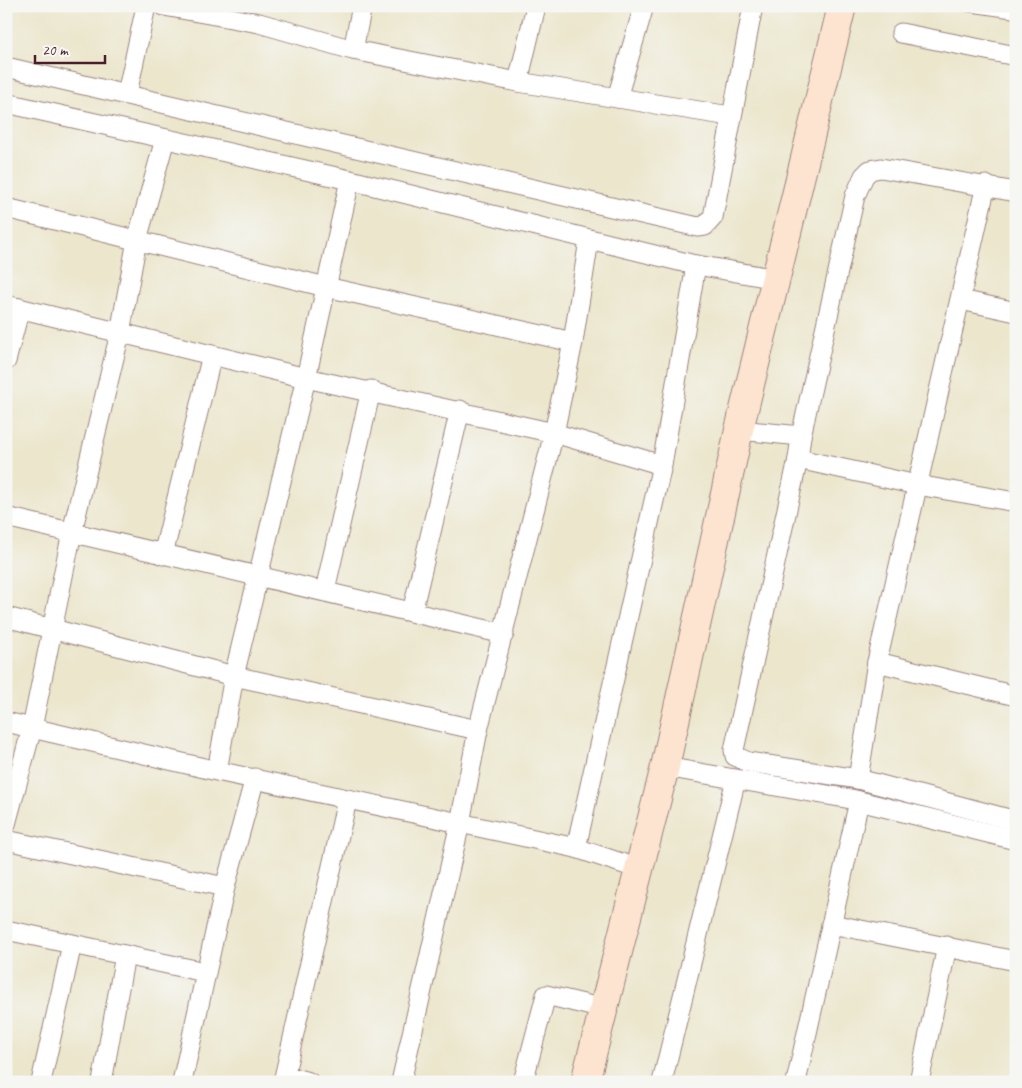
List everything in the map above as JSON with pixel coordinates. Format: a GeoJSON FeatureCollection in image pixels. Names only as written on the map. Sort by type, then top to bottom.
{"type":"FeatureCollection","features":[{"type":"Feature","properties":{"kind":"street"},"geometry":{"type":"LineString","coordinates":[[127,94],[146,6]]}},
{"type":"Feature","properties":{"kind":"street"},"geometry":{"type":"LineString","coordinates":[[164,6],[261,14],[353,50],[518,82],[730,116]]}},
{"type":"Feature","properties":{"kind":"street"},"geometry":{"type":"LineString","coordinates":[[353,50],[362,6]]}},
{"type":"Feature","properties":{"kind":"street"},"geometry":{"type":"LineString","coordinates":[[518,82],[536,6]]}},
{"type":"Feature","properties":{"kind":"street"},"geometry":{"type":"LineString","coordinates":[[616,98],[644,6]]}},
{"type":"Feature","properties":{"kind":"street"},"geometry":{"type":"LineString","coordinates":[[6,67],[698,227],[705,226],[713,217],[730,116],[752,6]]}},
{"type":"Feature","properties":{"kind":"street"},"geometry":{"type":"LineString","coordinates":[[585,1082],[665,767],[739,430],[842,6]]}},
{"type":"Feature","properties":{"kind":"street"},"geometry":{"type":"LineString","coordinates":[[901,33],[1016,56]]}},
{"type":"Feature","properties":{"kind":"street"},"geometry":{"type":"LineString","coordinates":[[6,103],[350,180],[696,265],[777,279]]}},
{"type":"Feature","properties":{"kind":"street"},"geometry":{"type":"LineString","coordinates":[[6,824],[32,728],[72,532],[120,333],[137,240],[165,139]]}},
{"type":"Feature","properties":{"kind":"street"},"geometry":{"type":"LineString","coordinates":[[1016,192],[986,185],[881,168],[870,170],[864,176],[855,196],[801,436],[798,459],[734,750],[735,756],[748,762],[858,779],[1016,821]]}},
{"type":"Feature","properties":{"kind":"street"},"geometry":{"type":"LineString","coordinates":[[217,772],[234,676],[306,378],[350,180]]}},
{"type":"Feature","properties":{"kind":"street"},"geometry":{"type":"LineString","coordinates":[[858,779],[877,662],[986,185]]}},
{"type":"Feature","properties":{"kind":"street"},"geometry":{"type":"LineString","coordinates":[[6,208],[326,287],[573,342]]}},
{"type":"Feature","properties":{"kind":"street"},"geometry":{"type":"LineString","coordinates":[[401,1082],[460,823],[478,730],[554,433],[573,342],[589,240]]}},
{"type":"Feature","properties":{"kind":"street"},"geometry":{"type":"LineString","coordinates":[[576,848],[662,465],[696,265]]}},
{"type":"Feature","properties":{"kind":"street"},"geometry":{"type":"LineString","coordinates":[[961,300],[1016,312]]}},
{"type":"Feature","properties":{"kind":"street"},"geometry":{"type":"LineString","coordinates":[[6,361],[13,306],[306,378],[371,390],[554,433],[662,465]]}},
{"type":"Feature","properties":{"kind":"street"},"geometry":{"type":"LineString","coordinates":[[163,555],[212,355]]}},
{"type":"Feature","properties":{"kind":"street"},"geometry":{"type":"LineString","coordinates":[[325,590],[371,390]]}},
{"type":"Feature","properties":{"kind":"street"},"geometry":{"type":"LineString","coordinates":[[412,612],[460,410]]}},
{"type":"Feature","properties":{"kind":"street"},"geometry":{"type":"LineString","coordinates":[[739,430],[801,436]]}},
{"type":"Feature","properties":{"kind":"street"},"geometry":{"type":"LineString","coordinates":[[798,459],[1016,502]]}},
{"type":"Feature","properties":{"kind":"street"},"geometry":{"type":"LineString","coordinates":[[6,517],[163,555],[325,590],[504,634]]}},
{"type":"Feature","properties":{"kind":"street"},"geometry":{"type":"LineString","coordinates":[[6,617],[234,676],[478,730]]}},
{"type":"Feature","properties":{"kind":"street"},"geometry":{"type":"LineString","coordinates":[[877,662],[1016,696]]}},
{"type":"Feature","properties":{"kind":"street"},"geometry":{"type":"LineString","coordinates":[[6,722],[217,772],[255,778],[347,800],[576,848],[639,869]]}},
{"type":"Feature","properties":{"kind":"street"},"geometry":{"type":"LineString","coordinates":[[665,767],[859,801],[1016,840]]}},
{"type":"Feature","properties":{"kind":"street"},"geometry":{"type":"LineString","coordinates":[[182,1082],[225,887],[255,778]]}},
{"type":"Feature","properties":{"kind":"street"},"geometry":{"type":"LineString","coordinates":[[662,1082],[736,778]]}},
{"type":"Feature","properties":{"kind":"street"},"geometry":{"type":"LineString","coordinates":[[309,1082],[284,1079],[347,800]]}},
{"type":"Feature","properties":{"kind":"street"},"geometry":{"type":"LineString","coordinates":[[796,1082],[859,801]]}},
{"type":"Feature","properties":{"kind":"street"},"geometry":{"type":"LineString","coordinates":[[6,840],[225,887]]}},
{"type":"Feature","properties":{"kind":"street"},"geometry":{"type":"LineString","coordinates":[[831,924],[1016,961]]}},
{"type":"Feature","properties":{"kind":"street"},"geometry":{"type":"LineString","coordinates":[[6,930],[206,972]]}},
{"type":"Feature","properties":{"kind":"street"},"geometry":{"type":"LineString","coordinates":[[41,1082],[72,944]]}},
{"type":"Feature","properties":{"kind":"street"},"geometry":{"type":"LineString","coordinates":[[923,1081],[947,946]]}},
{"type":"Feature","properties":{"kind":"street"},"geometry":{"type":"LineString","coordinates":[[102,1082],[125,955]]}},
{"type":"Feature","properties":{"kind":"street"},"geometry":{"type":"LineString","coordinates":[[523,1082],[546,995],[604,1009]]}},
{"type":"Feature","properties":{"kind":"lane"},"geometry":{"type":"LineString","coordinates":[[968,6],[1016,13]]}}]}
